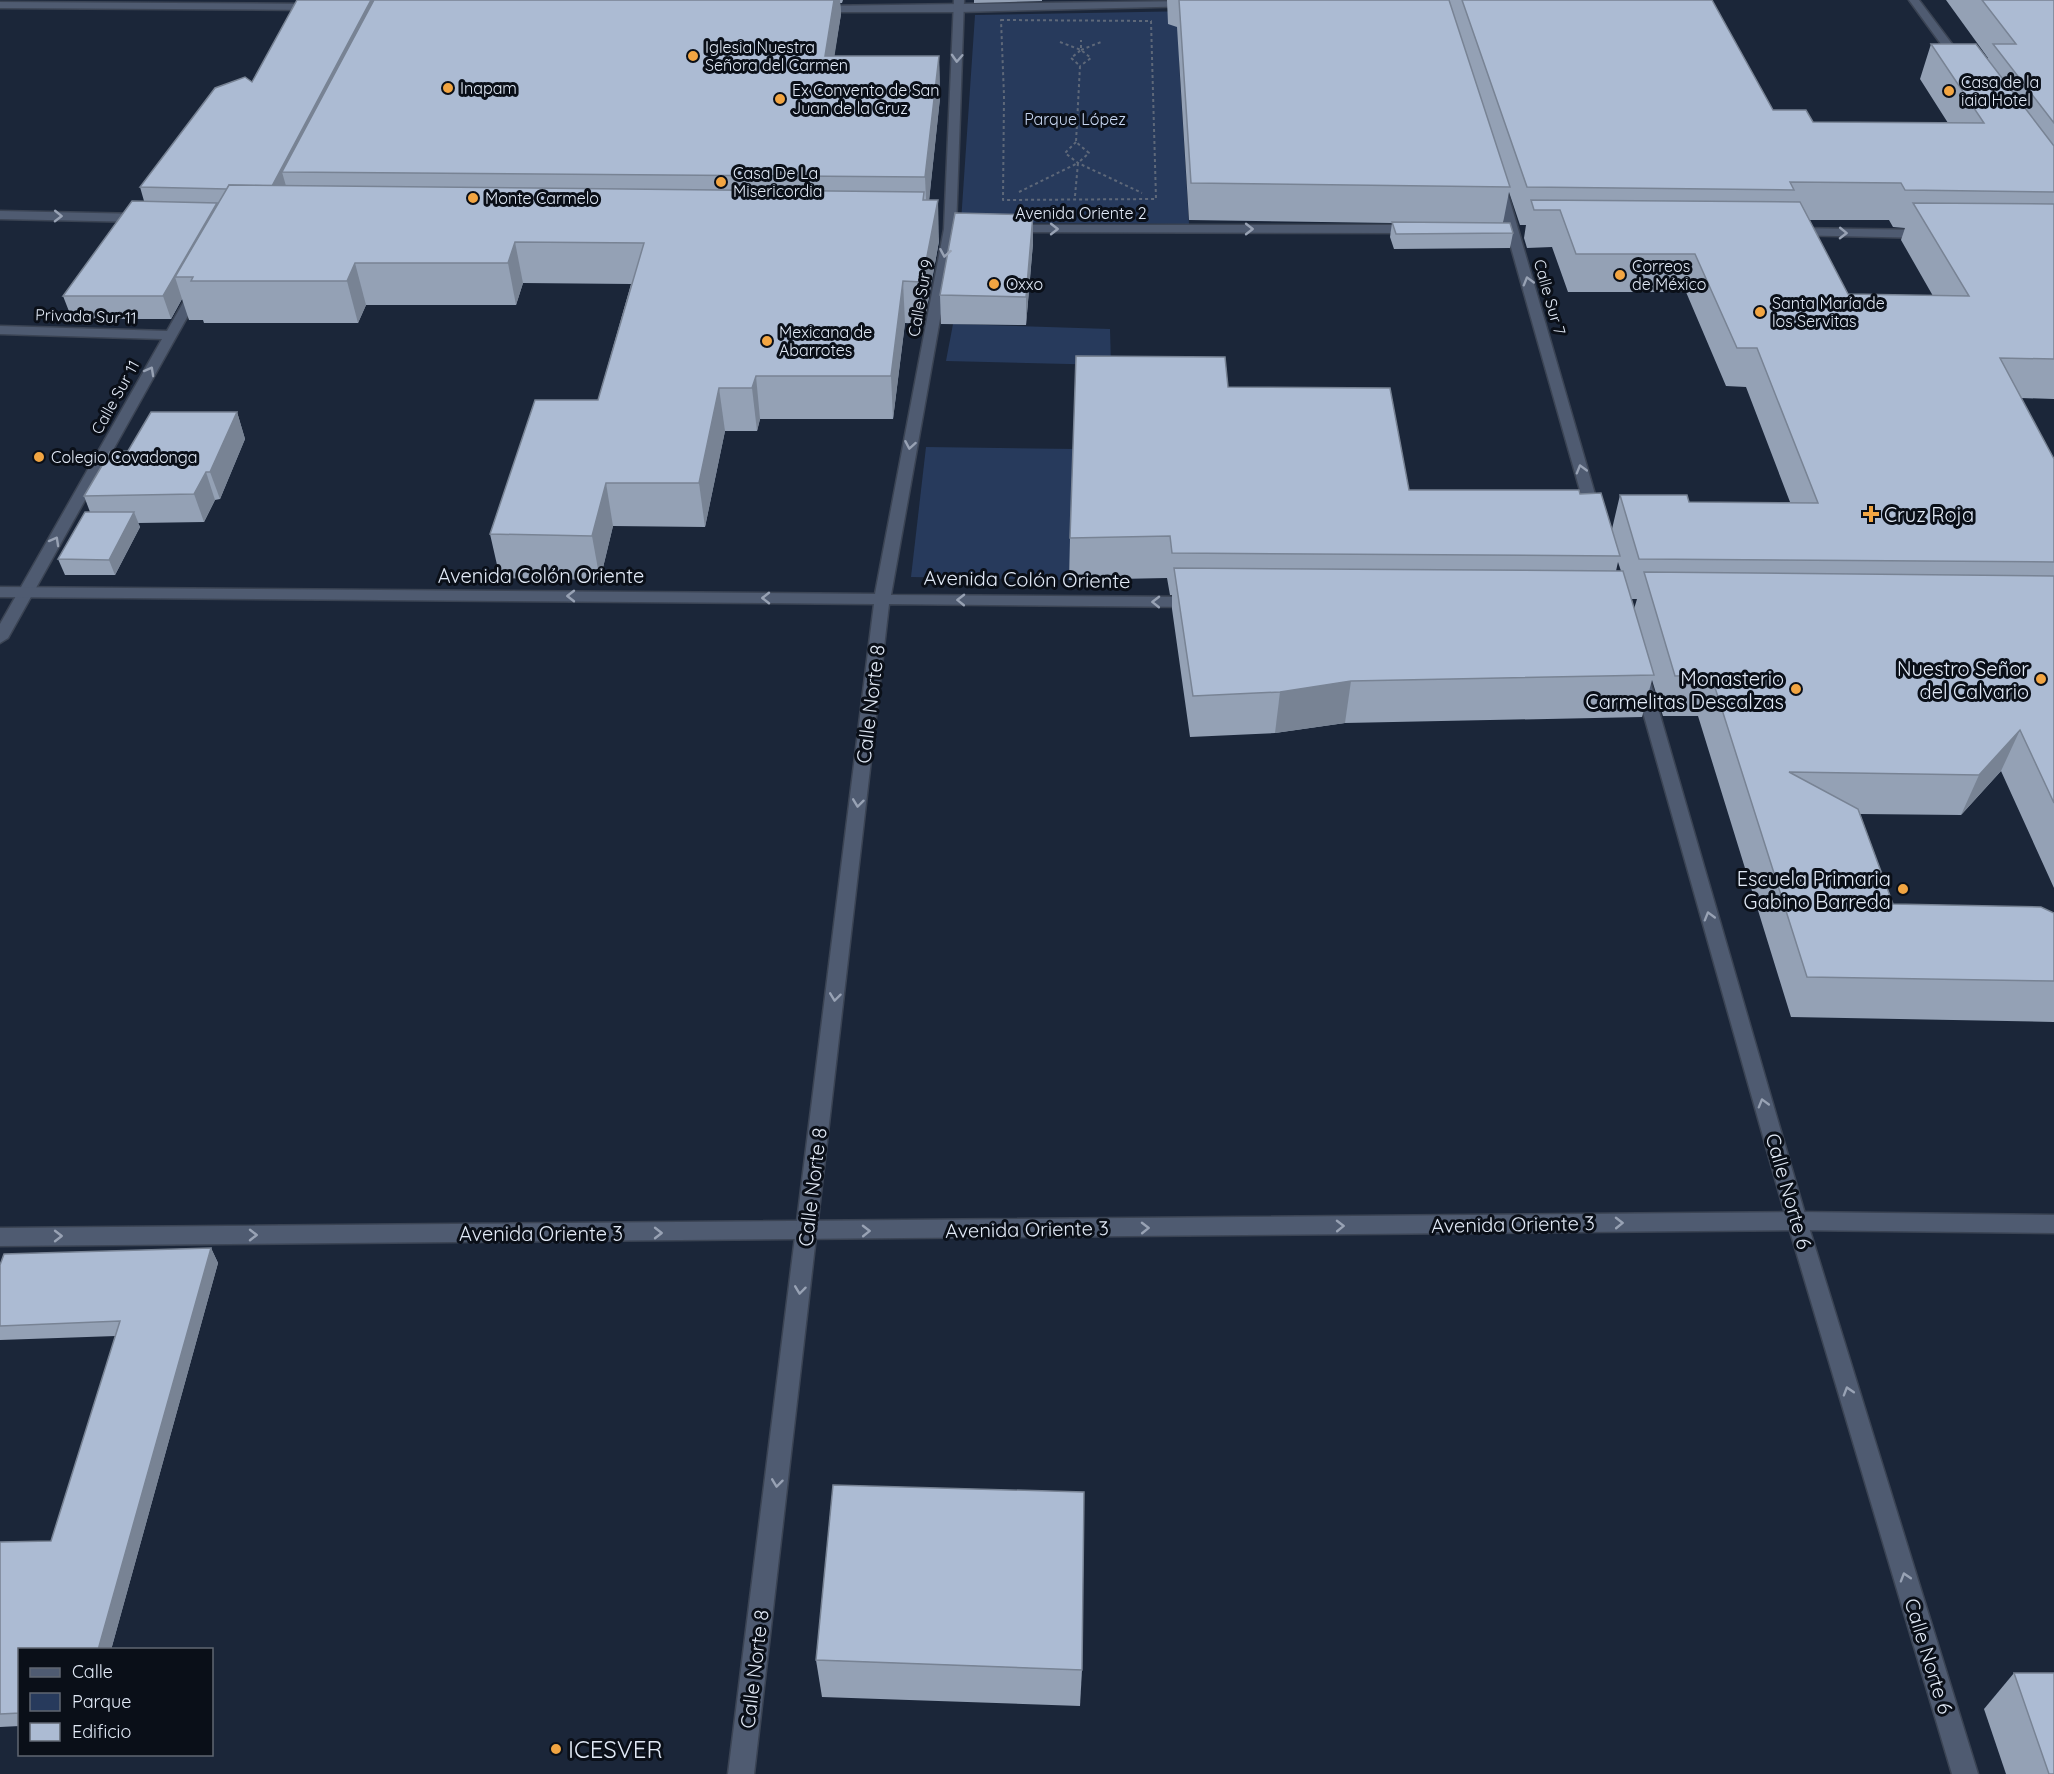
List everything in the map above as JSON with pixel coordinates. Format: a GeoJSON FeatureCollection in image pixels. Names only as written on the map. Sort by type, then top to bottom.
{"type":"FeatureCollection","features":[{"type":"Feature","properties":{"kind":"street"},"geometry":{"type":"LineString","coordinates":[[1914,0],[1970,75]]}},
{"type":"Feature","properties":{"kind":"street"},"geometry":{"type":"LineString","coordinates":[[806,9],[959,5],[1208,4]]}},
{"type":"Feature","properties":{"kind":"street"},"geometry":{"type":"LineString","coordinates":[[0,5],[333,7]]}},
{"type":"Feature","properties":{"kind":"street","name":"Calle Sur 9"},"geometry":{"type":"LineString","coordinates":[[882,599],[950,229],[959,5]]}},
{"type":"Feature","properties":{"kind":"street","name":"Calle Sur 7"},"geometry":{"type":"LineString","coordinates":[[1496,175],[1598,526]]}},
{"type":"Feature","properties":{"kind":"street"},"geometry":{"type":"LineString","coordinates":[[0,215],[153,218]]}},
{"type":"Feature","properties":{"kind":"street","name":"Avenida Oriente 2"},"geometry":{"type":"LineString","coordinates":[[996,229],[1431,229]]}},
{"type":"Feature","properties":{"kind":"street"},"geometry":{"type":"LineString","coordinates":[[1784,232],[1936,234]]}},
{"type":"Feature","properties":{"kind":"street","name":"Calle Sur 11"},"geometry":{"type":"LineString","coordinates":[[0,638],[206,272]]}},
{"type":"Feature","properties":{"kind":"street","name":"Privada Sur 11"},"geometry":{"type":"LineString","coordinates":[[0,330],[171,335]]}},
{"type":"Feature","properties":{"kind":"street","name":"Avenida Colón Oriente"},"geometry":{"type":"LineString","coordinates":[[0,592],[1215,602]]}},
{"type":"Feature","properties":{"kind":"street","name":"Calle Norte 8"},"geometry":{"type":"LineString","coordinates":[[741,1774],[882,599]]}},
{"type":"Feature","properties":{"kind":"street","name":"Calle Norte 6"},"geometry":{"type":"LineString","coordinates":[[1637,663],[1797,1221],[1965,1774]]}},
{"type":"Feature","properties":{"kind":"street","name":"Avenida Oriente 3"},"geometry":{"type":"LineString","coordinates":[[0,1237],[807,1232],[1797,1221],[2054,1224]]}},
{"type":"Feature","properties":{"kind":"path"},"geometry":{"type":"LineString","coordinates":[[1003,200],[1004,96],[1001,20],[1151,21],[1156,199]]}},
{"type":"Feature","properties":{"kind":"path"},"geometry":{"type":"LineString","coordinates":[[1081,21],[1081,50]]}},
{"type":"Feature","properties":{"kind":"path"},"geometry":{"type":"LineString","coordinates":[[1080,66],[1071,58],[1081,50]]}},
{"type":"Feature","properties":{"kind":"path"},"geometry":{"type":"LineString","coordinates":[[1080,66],[1091,58],[1081,50]]}},
{"type":"Feature","properties":{"kind":"path"},"geometry":{"type":"LineString","coordinates":[[1080,66],[1076,142],[1065,153],[1078,163],[1156,199]]}},
{"type":"Feature","properties":{"kind":"path"},"geometry":{"type":"LineString","coordinates":[[1003,200],[1078,163],[1089,153],[1076,142]]}},
{"type":"Feature","properties":{"kind":"path"},"geometry":{"type":"LineString","coordinates":[[1074,200],[1078,163]]}},
{"type":"Feature","properties":{"kind":"path"},"geometry":{"type":"LineString","coordinates":[[1003,200],[1156,199]]}},
{"type":"Feature","properties":{"kind":"green space","name":"Parque López"},"geometry":{"type":"Polygon","coordinates":[[[1195,11],[1179,62],[1189,224],[961,222],[975,15],[1195,11]]]}},
{"type":"Feature","properties":{"kind":"green space"},"geometry":{"type":"Polygon","coordinates":[[[953,324],[1110,329],[1111,365],[946,361],[953,324]]]}},
{"type":"Feature","properties":{"kind":"green space"},"geometry":{"type":"Polygon","coordinates":[[[926,447],[1076,449],[1069,580],[911,577],[926,447]]]}},
{"type":"Feature","properties":{"kind":"building"},"geometry":{"type":"Polygon","coordinates":[[[297,0],[371,0],[272,186],[229,185],[227,189],[140,187],[215,88],[245,77],[252,82],[297,0]]]}},
{"type":"Feature","properties":{"kind":"building"},"geometry":{"type":"Polygon","coordinates":[[[374,0],[834,0],[825,56],[939,56],[925,177],[282,172],[374,0]]]}},
{"type":"Feature","properties":{"kind":"building"},"geometry":{"type":"Polygon","coordinates":[[[1179,0],[1449,0],[1510,187],[1191,183],[1179,0]]]}},
{"type":"Feature","properties":{"kind":"building"},"geometry":{"type":"Polygon","coordinates":[[[1462,0],[1712,0],[1773,110],[1806,110],[1813,122],[1984,123],[1931,44],[1976,44],[2054,146],[2054,192],[1905,190],[1901,183],[1790,182],[1794,190],[1527,187],[1462,0]]]}},
{"type":"Feature","properties":{"kind":"building"},"geometry":{"type":"Polygon","coordinates":[[[1982,0],[2054,0],[2054,123],[1993,44],[2016,44],[1982,0]]]}},
{"type":"Feature","properties":{"kind":"building"},"geometry":{"type":"Polygon","coordinates":[[[229,185],[924,192],[923,200],[938,200],[922,282],[903,281],[891,376],[756,376],[752,388],[719,388],[699,483],[606,483],[592,536],[490,534],[535,400],[598,400],[644,243],[515,242],[508,263],[355,263],[347,281],[191,281],[193,277],[175,277],[229,185]]]}},
{"type":"Feature","properties":{"kind":"building"},"geometry":{"type":"Polygon","coordinates":[[[1531,200],[1800,202],[1848,294],[1969,296],[1913,203],[2054,204],[2054,359],[2000,358],[2054,459],[2054,562],[1639,559],[1620,495],[1687,495],[1689,502],[1818,503],[1757,348],[1737,348],[1695,254],[1576,254],[1560,210],[1534,210],[1531,200]]]}},
{"type":"Feature","properties":{"kind":"building"},"geometry":{"type":"Polygon","coordinates":[[[132,201],[217,203],[163,296],[63,296],[132,201]]]}},
{"type":"Feature","properties":{"kind":"building"},"geometry":{"type":"Polygon","coordinates":[[[955,213],[1033,215],[1026,297],[940,295],[955,213]]]}},
{"type":"Feature","properties":{"kind":"building"},"geometry":{"type":"Polygon","coordinates":[[[1392,222],[1510,223],[1513,233],[1396,234],[1392,222]]]}},
{"type":"Feature","properties":{"kind":"building"},"geometry":{"type":"Polygon","coordinates":[[[1076,356],[1225,357],[1228,387],[1390,388],[1409,490],[1579,490],[1580,494],[1601,493],[1620,556],[1172,553],[1170,536],[1070,538],[1076,356]]]}},
{"type":"Feature","properties":{"kind":"building"},"geometry":{"type":"Polygon","coordinates":[[[151,412],[237,412],[210,472],[206,472],[194,494],[84,496],[110,452],[128,451],[151,412]]]}},
{"type":"Feature","properties":{"kind":"building"},"geometry":{"type":"Polygon","coordinates":[[[85,512],[134,512],[109,560],[58,559],[85,512]]]}},
{"type":"Feature","properties":{"kind":"building"},"geometry":{"type":"Polygon","coordinates":[[[1174,568],[1623,571],[1654,675],[1351,681],[1280,692],[1193,696],[1174,568]]]}},
{"type":"Feature","properties":{"kind":"building"},"geometry":{"type":"Polygon","coordinates":[[[1644,572],[2054,576],[2054,803],[2020,730],[1979,775],[1789,772],[1858,809],[1893,904],[2041,907],[2054,913],[2054,981],[1807,977],[1711,675],[1675,676],[1644,572]]]}},
{"type":"Feature","properties":{"kind":"building"},"geometry":{"type":"Polygon","coordinates":[[[211,1248],[99,1648],[18,1648],[18,1713],[0,1714],[0,1542],[51,1541],[120,1321],[0,1326],[0,1265],[4,1254],[211,1248]]]}},
{"type":"Feature","properties":{"kind":"building"},"geometry":{"type":"Polygon","coordinates":[[[833,1485],[1084,1492],[1082,1670],[816,1660],[833,1485]]]}},
{"type":"Feature","properties":{"kind":"building"},"geometry":{"type":"Polygon","coordinates":[[[2014,1673],[2054,1673],[2054,1774],[2049,1774],[2014,1673]]]}},
{"type":"Feature","properties":{"kind":"place","name":"Iglesia Nuestra Señora del Carmen"},"geometry":{"type":"Point","coordinates":[693,56]}},
{"type":"Feature","properties":{"kind":"place","name":"Inapam"},"geometry":{"type":"Point","coordinates":[448,88]}},
{"type":"Feature","properties":{"kind":"place","name":"Casa de la iaia Hotel"},"geometry":{"type":"Point","coordinates":[1949,91]}},
{"type":"Feature","properties":{"kind":"place","name":"Ex Convento de San Juan de la Cruz"},"geometry":{"type":"Point","coordinates":[780,99]}},
{"type":"Feature","properties":{"kind":"place","name":"Casa De La Misericordia"},"geometry":{"type":"Point","coordinates":[721,182]}},
{"type":"Feature","properties":{"kind":"place","name":"Monte Carmelo"},"geometry":{"type":"Point","coordinates":[473,198]}},
{"type":"Feature","properties":{"kind":"place","name":"Correos de México"},"geometry":{"type":"Point","coordinates":[1620,275]}},
{"type":"Feature","properties":{"kind":"place","name":"Oxxo"},"geometry":{"type":"Point","coordinates":[994,284]}},
{"type":"Feature","properties":{"kind":"place","name":"Santa María de los Servitas"},"geometry":{"type":"Point","coordinates":[1760,312]}},
{"type":"Feature","properties":{"kind":"place","name":"Mexicana de Abarrotes"},"geometry":{"type":"Point","coordinates":[767,341]}},
{"type":"Feature","properties":{"kind":"place","name":"Colegio Covadonga"},"geometry":{"type":"Point","coordinates":[39,457]}},
{"type":"Feature","properties":{"kind":"place","name":"Cruz Roja"},"geometry":{"type":"Point","coordinates":[1871,514]}},
{"type":"Feature","properties":{"kind":"place","name":"Nuestro Señor del Calvario"},"geometry":{"type":"Point","coordinates":[2041,679]}},
{"type":"Feature","properties":{"kind":"place","name":"Monasterio Carmelitas Descalzas"},"geometry":{"type":"Point","coordinates":[1796,689]}},
{"type":"Feature","properties":{"kind":"place","name":"Escuela Primaria Gabino Barreda"},"geometry":{"type":"Point","coordinates":[1903,889]}},
{"type":"Feature","properties":{"kind":"place","name":"ICESVER"},"geometry":{"type":"Point","coordinates":[556,1749]}}]}
